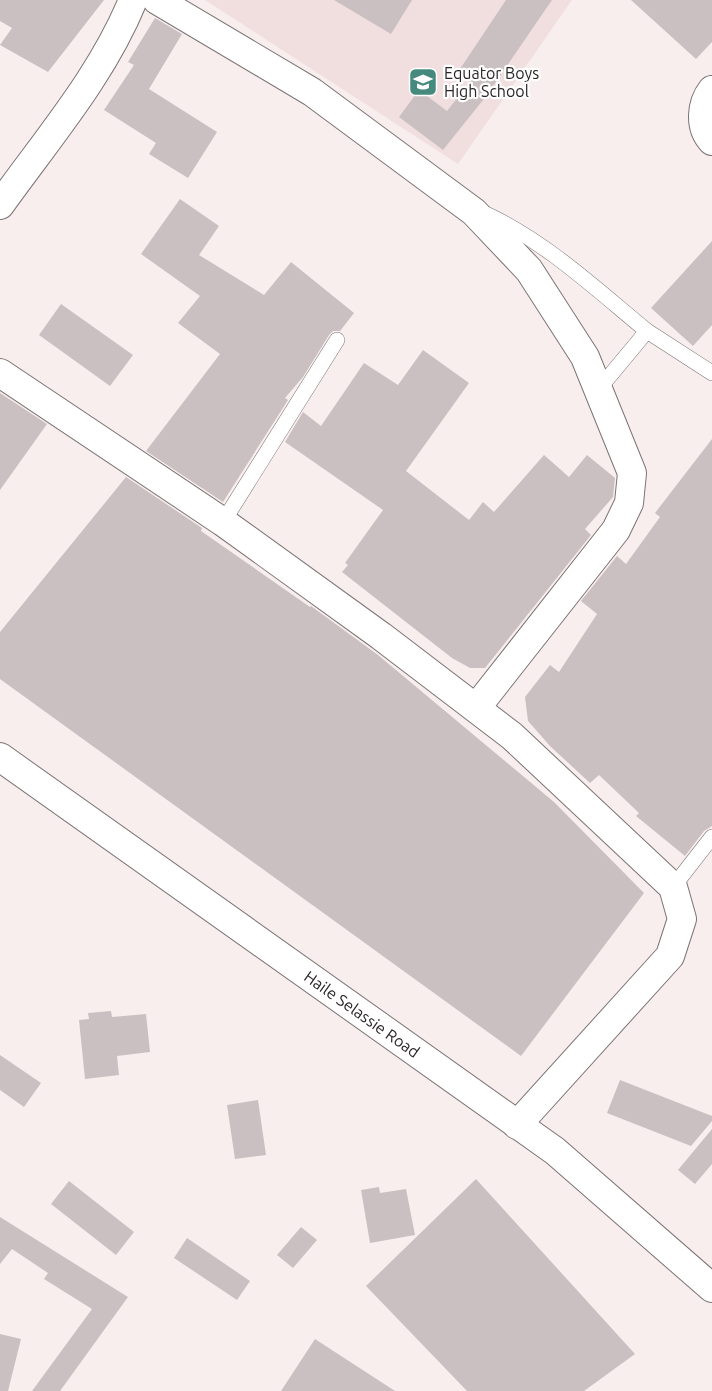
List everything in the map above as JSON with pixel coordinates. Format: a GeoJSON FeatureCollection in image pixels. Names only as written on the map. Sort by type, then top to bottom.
{"type":"FeatureCollection","features":[{"type":"Feature","properties":{"kind":"street"},"geometry":{"type":"LineString","coordinates":[[0,205],[94,75],[120,32],[133,0]]}},
{"type":"Feature","properties":{"kind":"street"},"geometry":{"type":"LineString","coordinates":[[157,0],[312,92],[474,212],[528,270],[585,357],[632,473],[629,503],[616,530],[476,708]]}},
{"type":"Feature","properties":{"kind":"street"},"geometry":{"type":"LineString","coordinates":[[712,90],[706,99],[703,118],[708,137],[712,141]]}},
{"type":"Feature","properties":{"kind":"street"},"geometry":{"type":"LineString","coordinates":[[0,373],[223,522],[476,708],[512,736],[672,887],[682,920],[670,956],[517,1125]]}},
{"type":"Feature","properties":{"kind":"street","name":"Haile Selassie Road"},"geometry":{"type":"LineString","coordinates":[[0,757],[555,1151],[712,1288]]}},
{"type":"Feature","properties":{"kind":"lane"},"geometry":{"type":"LineString","coordinates":[[464,204],[508,224],[553,255],[647,331],[712,373]]}},
{"type":"Feature","properties":{"kind":"lane"},"geometry":{"type":"LineString","coordinates":[[598,390],[647,331]]}},
{"type":"Feature","properties":{"kind":"lane"},"geometry":{"type":"LineString","coordinates":[[223,522],[337,340]]}},
{"type":"Feature","properties":{"kind":"lane"},"geometry":{"type":"LineString","coordinates":[[672,887],[712,837]]}},
{"type":"Feature","properties":{"kind":"shaded area","name":"Equator Boys High School"},"geometry":{"type":"Polygon","coordinates":[[[205,0],[572,0],[458,164],[205,0]]]}},
{"type":"Feature","properties":{"kind":"building"},"geometry":{"type":"Polygon","coordinates":[[[0,0],[104,0],[48,72],[0,45],[12,28],[0,21],[0,0]]]}},
{"type":"Feature","properties":{"kind":"building"},"geometry":{"type":"Polygon","coordinates":[[[334,0],[412,0],[391,34],[334,0]]]}},
{"type":"Feature","properties":{"kind":"building"},"geometry":{"type":"Polygon","coordinates":[[[506,0],[552,0],[487,95],[443,150],[399,117],[419,90],[447,111],[470,82],[458,72],[506,0]]]}},
{"type":"Feature","properties":{"kind":"building"},"geometry":{"type":"Polygon","coordinates":[[[631,0],[712,0],[712,42],[696,59],[631,0]]]}},
{"type":"Feature","properties":{"kind":"building"},"geometry":{"type":"Polygon","coordinates":[[[155,18],[182,34],[149,89],[217,132],[188,178],[149,154],[156,143],[104,110],[134,65],[128,62],[155,18]]]}},
{"type":"Feature","properties":{"kind":"building"},"geometry":{"type":"Polygon","coordinates":[[[180,199],[219,226],[199,255],[264,295],[291,262],[354,313],[340,331],[333,331],[329,335],[303,377],[285,398],[288,400],[223,502],[146,451],[220,354],[178,323],[200,296],[141,254],[180,199]]]}},
{"type":"Feature","properties":{"kind":"building"},"geometry":{"type":"Polygon","coordinates":[[[712,241],[712,325],[693,346],[651,308],[712,241]]]}},
{"type":"Feature","properties":{"kind":"building"},"geometry":{"type":"Polygon","coordinates":[[[61,304],[133,355],[110,386],[39,335],[61,304]]]}},
{"type":"Feature","properties":{"kind":"building"},"geometry":{"type":"Polygon","coordinates":[[[423,350],[469,383],[406,471],[469,520],[483,502],[494,512],[544,455],[569,477],[587,455],[615,478],[613,497],[585,529],[591,535],[485,668],[470,668],[452,658],[342,572],[348,565],[345,563],[383,510],[285,442],[303,412],[321,426],[364,363],[398,385],[423,350]]]}},
{"type":"Feature","properties":{"kind":"building"},"geometry":{"type":"Polygon","coordinates":[[[0,393],[47,424],[0,490],[0,393]]]}},
{"type":"Feature","properties":{"kind":"building"},"geometry":{"type":"Polygon","coordinates":[[[712,439],[712,826],[704,831],[685,856],[636,816],[639,813],[599,775],[590,783],[550,746],[528,721],[525,697],[550,665],[559,672],[597,614],[581,601],[617,556],[626,564],[660,517],[655,513],[712,439]]]}},
{"type":"Feature","properties":{"kind":"building"},"geometry":{"type":"Polygon","coordinates":[[[126,477],[202,528],[201,531],[378,655],[554,802],[644,893],[521,1056],[0,679],[0,632],[126,477]]]}},
{"type":"Feature","properties":{"kind":"building"},"geometry":{"type":"Polygon","coordinates":[[[111,1011],[112,1017],[146,1014],[150,1052],[117,1056],[119,1075],[85,1079],[79,1020],[89,1019],[88,1013],[111,1011]]]}},
{"type":"Feature","properties":{"kind":"building"},"geometry":{"type":"Polygon","coordinates":[[[0,1055],[41,1083],[24,1107],[0,1090],[0,1055]]]}},
{"type":"Feature","properties":{"kind":"building"},"geometry":{"type":"Polygon","coordinates":[[[620,1080],[712,1116],[712,1121],[691,1146],[607,1113],[620,1080]]]}},
{"type":"Feature","properties":{"kind":"building"},"geometry":{"type":"Polygon","coordinates":[[[258,1100],[266,1155],[235,1159],[227,1105],[258,1100]]]}},
{"type":"Feature","properties":{"kind":"building"},"geometry":{"type":"Polygon","coordinates":[[[712,1129],[712,1164],[695,1184],[678,1170],[712,1129]]]}},
{"type":"Feature","properties":{"kind":"building"},"geometry":{"type":"Polygon","coordinates":[[[476,1179],[635,1354],[584,1391],[467,1391],[366,1286],[476,1179]]]}},
{"type":"Feature","properties":{"kind":"building"},"geometry":{"type":"Polygon","coordinates":[[[69,1181],[134,1232],[116,1255],[51,1204],[69,1181]]]}},
{"type":"Feature","properties":{"kind":"building"},"geometry":{"type":"Polygon","coordinates":[[[379,1187],[380,1193],[406,1189],[415,1235],[370,1243],[361,1190],[379,1187]]]}},
{"type":"Feature","properties":{"kind":"building"},"geometry":{"type":"Polygon","coordinates":[[[0,1217],[128,1297],[60,1391],[32,1391],[92,1309],[44,1279],[48,1273],[12,1249],[0,1264],[0,1217]]]}},
{"type":"Feature","properties":{"kind":"building"},"geometry":{"type":"Polygon","coordinates":[[[301,1227],[317,1240],[293,1268],[277,1255],[301,1227]]]}},
{"type":"Feature","properties":{"kind":"building"},"geometry":{"type":"Polygon","coordinates":[[[187,1238],[250,1281],[237,1300],[174,1258],[187,1238]]]}},
{"type":"Feature","properties":{"kind":"building"},"geometry":{"type":"Polygon","coordinates":[[[0,1334],[21,1339],[8,1391],[0,1391],[0,1334]]]}},
{"type":"Feature","properties":{"kind":"building"},"geometry":{"type":"Polygon","coordinates":[[[315,1339],[395,1391],[281,1391],[315,1339]]]}},
{"type":"Feature","properties":{"kind":"place","name":"Equator Boys High School"},"geometry":{"type":"Point","coordinates":[423,82]}}]}
